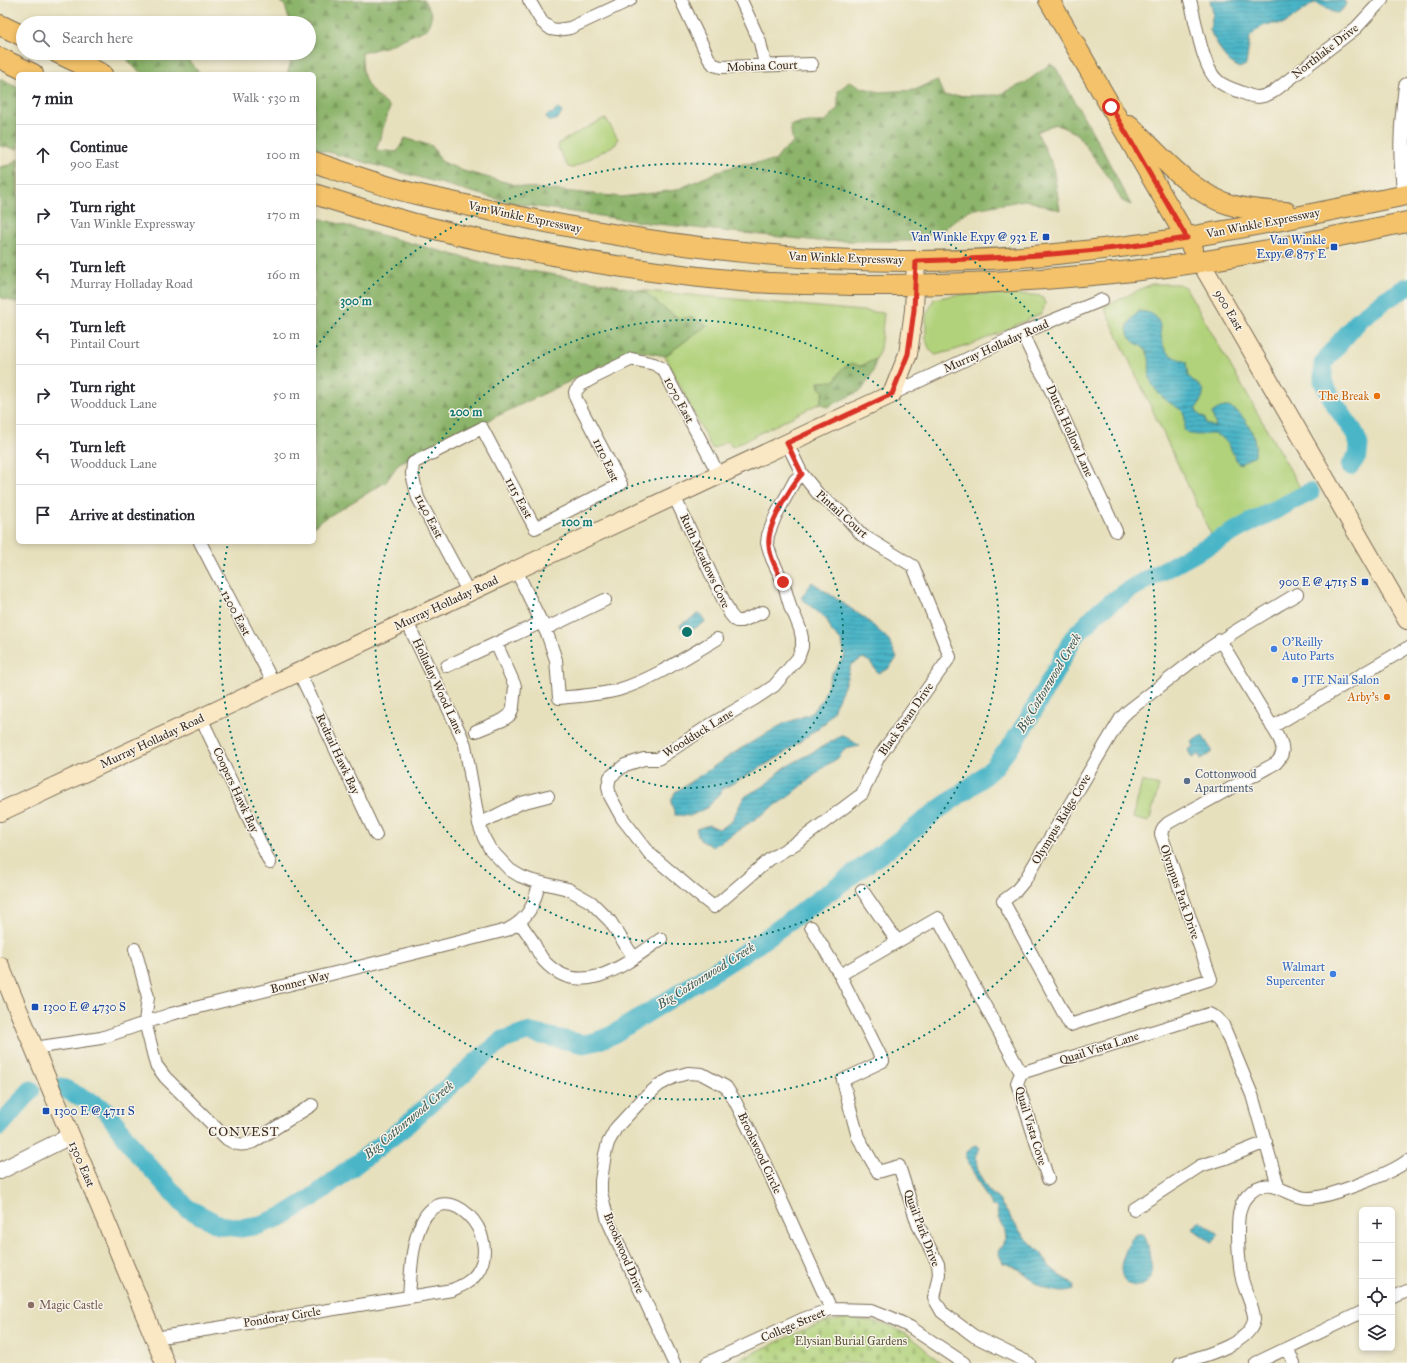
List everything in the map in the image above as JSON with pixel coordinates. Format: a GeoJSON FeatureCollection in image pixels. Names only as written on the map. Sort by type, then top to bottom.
{"type":"FeatureCollection","features":[{"type":"Feature","properties":{"kind":"main road","name":"900 East"},"geometry":{"type":"LineString","coordinates":[[1049,0],[1407,620]]}},
{"type":"Feature","properties":{"kind":"main road"},"geometry":{"type":"LineString","coordinates":[[0,25],[16,33]]}},
{"type":"Feature","properties":{"kind":"main road"},"geometry":{"type":"LineString","coordinates":[[0,58],[29,72]]}},
{"type":"Feature","properties":{"kind":"main road"},"geometry":{"type":"LineString","coordinates":[[73,60],[98,72]]}},
{"type":"Feature","properties":{"kind":"main road"},"geometry":{"type":"LineString","coordinates":[[1111,107],[1190,184],[1210,196],[1230,205],[1242,208],[1305,214]]}},
{"type":"Feature","properties":{"kind":"main road","name":"Van Winkle Expressway"},"geometry":{"type":"LineString","coordinates":[[316,163],[354,176],[418,195],[537,220],[603,232],[721,250],[850,260],[916,261],[1028,256],[1094,250],[1187,238],[1407,195]]}},
{"type":"Feature","properties":{"kind":"main road","name":"Van Winkle Expressway"},"geometry":{"type":"LineString","coordinates":[[316,195],[395,219],[482,241],[560,257],[740,281],[799,284],[916,285],[1042,280],[1126,271],[1233,256],[1407,222]]}},
{"type":"Feature","properties":{"kind":"main road"},"geometry":{"type":"LineString","coordinates":[[1305,242],[1348,223],[1369,219],[1391,210],[1400,204],[1407,195]]}},
{"type":"Feature","properties":{"kind":"main road"},"geometry":{"type":"LineString","coordinates":[[892,394],[908,354],[916,285],[916,261]]}},
{"type":"Feature","properties":{"kind":"main road","name":"Murray Holladay Road"},"geometry":{"type":"LineString","coordinates":[[0,812],[892,394]]}},
{"type":"Feature","properties":{"kind":"main road","name":"1300 East"},"geometry":{"type":"LineString","coordinates":[[0,966],[165,1363]]}},
{"type":"Feature","properties":{"kind":"street"},"geometry":{"type":"LineString","coordinates":[[529,0],[542,22],[551,29],[557,30],[570,28],[630,0]]}},
{"type":"Feature","properties":{"kind":"street","name":"Mobina Court"},"geometry":{"type":"LineString","coordinates":[[681,0],[709,59],[714,65],[721,67],[812,64]]}},
{"type":"Feature","properties":{"kind":"street"},"geometry":{"type":"LineString","coordinates":[[741,0],[760,42],[765,66]]}},
{"type":"Feature","properties":{"kind":"street","name":"Northlake Drive"},"geometry":{"type":"LineString","coordinates":[[1190,0],[1202,48],[1211,72],[1218,81],[1228,87],[1256,97],[1263,97],[1274,91],[1356,28],[1382,0]]}},
{"type":"Feature","properties":{"kind":"street"},"geometry":{"type":"LineString","coordinates":[[1407,86],[1401,152],[1402,169],[1407,195]]}},
{"type":"Feature","properties":{"kind":"street","name":"Murray Holladay Road"},"geometry":{"type":"LineString","coordinates":[[892,394],[1022,333],[1102,300]]}},
{"type":"Feature","properties":{"kind":"street","name":"Dutch Hollow Lane"},"geometry":{"type":"LineString","coordinates":[[1022,333],[1036,365],[1046,380],[1116,531]]}},
{"type":"Feature","properties":{"kind":"street","name":"1070 East"},"geometry":{"type":"LineString","coordinates":[[576,392],[581,385],[632,359],[654,364],[663,369],[719,475]]}},
{"type":"Feature","properties":{"kind":"street","name":"1110 East"},"geometry":{"type":"LineString","coordinates":[[576,392],[576,399],[620,484],[576,507]]}},
{"type":"Feature","properties":{"kind":"street","name":"1115 East"},"geometry":{"type":"LineString","coordinates":[[482,428],[535,528],[576,507]]}},
{"type":"Feature","properties":{"kind":"street","name":"1140 East"},"geometry":{"type":"LineString","coordinates":[[469,592],[418,498],[412,474],[413,463],[482,428]]}},
{"type":"Feature","properties":{"kind":"street","name":"Pintail Court"},"geometry":{"type":"LineString","coordinates":[[787,443],[802,474],[819,495],[842,513],[862,535],[913,566],[950,657]]}},
{"type":"Feature","properties":{"kind":"street","name":"Woodduck Lane"},"geometry":{"type":"LineString","coordinates":[[802,474],[795,480],[775,517],[768,534],[768,543],[772,559],[783,582],[790,609],[795,616],[800,629],[802,647],[798,658],[774,686],[658,759],[644,759],[625,765],[610,777],[608,786],[610,796],[622,818],[650,854],[714,907],[770,860],[798,842],[862,794],[867,783]]}},
{"type":"Feature","properties":{"kind":"street","name":"Ruth Meadows Cove"},"geometry":{"type":"LineString","coordinates":[[674,496],[730,614],[736,621],[742,621],[762,612]]}},
{"type":"Feature","properties":{"kind":"street","name":"1200 East"},"geometry":{"type":"LineString","coordinates":[[201,544],[274,684]]}},
{"type":"Feature","properties":{"kind":"street"},"geometry":{"type":"LineString","coordinates":[[516,570],[544,626],[556,660],[559,698],[582,696],[616,690],[634,684],[649,678],[717,639]]}},
{"type":"Feature","properties":{"kind":"street","name":"Olympus Ridge Cove"},"geometry":{"type":"LineString","coordinates":[[1070,1025],[1002,901],[1015,892],[1025,880],[1121,718],[1220,640],[1297,594]]}},
{"type":"Feature","properties":{"kind":"street"},"geometry":{"type":"LineString","coordinates":[[447,666],[496,643],[544,626],[605,600]]}},
{"type":"Feature","properties":{"kind":"street","name":"Holladay Wood Lane"},"geometry":{"type":"LineString","coordinates":[[407,622],[465,744],[478,824],[484,838],[497,857],[515,873],[539,883],[568,889],[591,902],[610,921],[634,958]]}},
{"type":"Feature","properties":{"kind":"street"},"geometry":{"type":"LineString","coordinates":[[1220,640],[1272,727],[1407,648]]}},
{"type":"Feature","properties":{"kind":"street"},"geometry":{"type":"LineString","coordinates":[[476,731],[503,720],[510,715],[513,707],[515,686],[496,643]]}},
{"type":"Feature","properties":{"kind":"street","name":"Black Swan Drive"},"geometry":{"type":"LineString","coordinates":[[867,783],[878,758],[950,657]]}},
{"type":"Feature","properties":{"kind":"street","name":"Redtail Hawk Bay"},"geometry":{"type":"LineString","coordinates":[[299,672],[376,835]]}},
{"type":"Feature","properties":{"kind":"street","name":"Coopers Hawk Bay"},"geometry":{"type":"LineString","coordinates":[[201,718],[270,863]]}},
{"type":"Feature","properties":{"kind":"street","name":"Olympus Park Drive"},"geometry":{"type":"LineString","coordinates":[[1070,1025],[1211,979],[1161,834],[1163,828],[1168,823],[1276,763],[1283,752],[1282,744],[1272,727]]}},
{"type":"Feature","properties":{"kind":"street"},"geometry":{"type":"LineString","coordinates":[[478,824],[521,803],[548,796]]}},
{"type":"Feature","properties":{"kind":"street","name":"Bonner Way"},"geometry":{"type":"LineString","coordinates":[[34,1048],[101,1038],[145,1022],[179,1012],[507,930],[519,922],[532,908],[539,883]]}},
{"type":"Feature","properties":{"kind":"street"},"geometry":{"type":"LineString","coordinates":[[862,890],[897,941]]}},
{"type":"Feature","properties":{"kind":"street"},"geometry":{"type":"LineString","coordinates":[[840,975],[938,918],[1021,1073]]}},
{"type":"Feature","properties":{"kind":"street"},"geometry":{"type":"LineString","coordinates":[[519,922],[544,961],[554,970],[566,976],[578,978],[592,978],[601,976],[634,958],[662,939]]}},
{"type":"Feature","properties":{"kind":"street","name":"Quail Park Drive"},"geometry":{"type":"LineString","coordinates":[[811,927],[840,975],[883,1061],[843,1080],[858,1137],[878,1172],[899,1166],[918,1225],[938,1264],[939,1274],[934,1298],[942,1312],[974,1336],[1029,1363]]}},
{"type":"Feature","properties":{"kind":"street"},"geometry":{"type":"LineString","coordinates":[[135,949],[148,997],[145,1022],[156,1065],[160,1072],[227,1139],[236,1145],[244,1145],[253,1142],[312,1105]]}},
{"type":"Feature","properties":{"kind":"street","name":"Quail Vista Lane"},"geometry":{"type":"LineString","coordinates":[[1021,1073],[1209,1014],[1217,1018],[1223,1025],[1252,1095],[1278,1186]]}},
{"type":"Feature","properties":{"kind":"street","name":"Brookwood Circle"},"geometry":{"type":"LineString","coordinates":[[641,1101],[659,1085],[674,1077],[688,1073],[702,1074],[726,1087],[736,1101],[831,1309]]}},
{"type":"Feature","properties":{"kind":"street","name":"Quail Vista Cove"},"geometry":{"type":"LineString","coordinates":[[1021,1073],[1017,1083],[1048,1179]]}},
{"type":"Feature","properties":{"kind":"street","name":"Brookwood Drive"},"geometry":{"type":"LineString","coordinates":[[641,1101],[616,1128],[608,1143],[602,1168],[601,1192],[608,1220],[674,1363]]}},
{"type":"Feature","properties":{"kind":"street"},"geometry":{"type":"LineString","coordinates":[[0,1170],[70,1136]]}},
{"type":"Feature","properties":{"kind":"street"},"geometry":{"type":"LineString","coordinates":[[1134,1209],[1200,1166],[1226,1158],[1266,1142]]}},
{"type":"Feature","properties":{"kind":"street"},"geometry":{"type":"LineString","coordinates":[[1180,1363],[1229,1346],[1252,1329],[1255,1318],[1242,1280],[1238,1254],[1238,1218],[1247,1196],[1254,1190],[1263,1186],[1278,1186],[1302,1197],[1315,1197],[1328,1194],[1392,1171],[1407,1161]]}},
{"type":"Feature","properties":{"kind":"street","name":"Pondoray Circle"},"geometry":{"type":"LineString","coordinates":[[155,1338],[409,1297],[452,1290],[468,1282],[477,1274],[484,1255],[482,1235],[475,1223],[464,1211],[455,1205],[446,1204],[436,1207],[428,1213],[422,1221],[414,1245],[409,1297]]}},
{"type":"Feature","properties":{"kind":"street"},"geometry":{"type":"LineString","coordinates":[[1395,1297],[1407,1291]]}},
{"type":"Feature","properties":{"kind":"street","name":"College Street"},"geometry":{"type":"LineString","coordinates":[[708,1363],[803,1319],[831,1309],[872,1310],[892,1318],[910,1327],[964,1363]]}},
{"type":"Feature","properties":{"kind":"street"},"geometry":{"type":"LineString","coordinates":[[1256,1363],[1359,1313]]}},
{"type":"Feature","properties":{"kind":"street"},"geometry":{"type":"LineString","coordinates":[[1287,1348],[1294,1363]]}},
{"type":"Feature","properties":{"kind":"green space"},"geometry":{"type":"Polygon","coordinates":[[[279,0],[424,0],[432,14],[428,28],[388,46],[362,53],[363,71],[367,84],[376,95],[390,107],[376,150],[397,152],[405,138],[432,146],[441,161],[463,171],[524,187],[622,197],[676,190],[722,170],[743,164],[775,161],[782,152],[793,143],[790,125],[808,122],[825,122],[838,108],[838,91],[849,82],[863,88],[880,92],[915,90],[937,80],[944,96],[998,95],[1025,83],[1050,64],[1056,68],[1102,149],[1131,205],[1122,201],[1108,176],[1076,133],[1055,124],[1037,132],[1053,166],[1060,210],[1025,200],[969,210],[944,229],[911,241],[819,241],[648,223],[511,203],[316,149],[316,72],[288,72],[291,60],[316,60],[316,16],[288,16],[285,6],[279,0]]]}},
{"type":"Feature","properties":{"kind":"green space"},"geometry":{"type":"Polygon","coordinates":[[[128,60],[188,60],[198,72],[141,72],[137,70],[128,60]]]}},
{"type":"Feature","properties":{"kind":"green space"},"geometry":{"type":"Polygon","coordinates":[[[0,79],[16,87],[16,149],[0,146],[0,79]]]}},
{"type":"Feature","properties":{"kind":"green space"},"geometry":{"type":"Polygon","coordinates":[[[603,119],[607,120],[618,139],[616,144],[573,168],[568,167],[558,148],[559,143],[603,119]]]}},
{"type":"Feature","properties":{"kind":"green space"},"geometry":{"type":"Polygon","coordinates":[[[16,160],[16,302],[0,296],[0,167],[10,165],[16,160]]]}},
{"type":"Feature","properties":{"kind":"green space"},"geometry":{"type":"Polygon","coordinates":[[[316,218],[488,264],[610,284],[645,292],[662,307],[680,319],[690,317],[707,325],[665,356],[635,350],[399,463],[386,482],[316,525],[316,218]]]}},
{"type":"Feature","properties":{"kind":"green space"},"geometry":{"type":"Polygon","coordinates":[[[1151,284],[1179,284],[1186,288],[1305,496],[1214,541],[1104,307],[1151,284]]]}},
{"type":"Feature","properties":{"kind":"green space"},"geometry":{"type":"Polygon","coordinates":[[[636,290],[884,313],[880,349],[876,359],[861,366],[841,370],[835,381],[824,391],[820,403],[732,447],[728,441],[712,449],[665,356],[707,325],[690,317],[680,320],[645,292],[636,290]]]}},
{"type":"Feature","properties":{"kind":"green space"},"geometry":{"type":"Polygon","coordinates":[[[977,294],[1042,296],[1045,304],[1042,313],[976,343],[935,355],[929,349],[926,339],[926,315],[934,299],[955,295],[977,294]]]}},
{"type":"Feature","properties":{"kind":"green space"},"geometry":{"type":"Polygon","coordinates":[[[876,359],[873,372],[862,390],[827,407],[820,403],[824,392],[819,388],[818,382],[835,381],[841,370],[851,363],[861,366],[876,359]]]}},
{"type":"Feature","properties":{"kind":"green space"},"geometry":{"type":"Polygon","coordinates":[[[1142,781],[1159,786],[1149,822],[1133,818],[1142,781]]]}},
{"type":"Feature","properties":{"kind":"green space","name":"Elysian Burial Gardens"},"geometry":{"type":"Polygon","coordinates":[[[849,1318],[877,1322],[893,1327],[924,1348],[941,1363],[732,1363],[801,1331],[826,1322],[849,1318]]]}},
{"type":"Feature","properties":{"kind":"water"},"geometry":{"type":"Polygon","coordinates":[[[1210,0],[1344,0],[1346,4],[1342,10],[1337,13],[1314,3],[1284,24],[1269,24],[1258,29],[1250,37],[1246,65],[1239,68],[1226,59],[1212,35],[1210,29],[1213,13],[1210,0]]]}},
{"type":"Feature","properties":{"kind":"water"},"geometry":{"type":"Polygon","coordinates":[[[557,109],[562,112],[560,116],[555,120],[548,121],[546,117],[547,115],[553,113],[557,109]]]}},
{"type":"Feature","properties":{"kind":"water"},"geometry":{"type":"Polygon","coordinates":[[[1139,311],[1149,313],[1155,317],[1159,322],[1164,348],[1169,354],[1186,362],[1188,376],[1201,387],[1203,393],[1196,409],[1198,414],[1205,418],[1206,424],[1216,427],[1212,413],[1219,408],[1228,407],[1236,410],[1246,421],[1252,432],[1255,443],[1255,455],[1239,464],[1227,443],[1221,437],[1212,434],[1194,435],[1184,430],[1185,419],[1183,412],[1164,399],[1154,387],[1150,380],[1148,355],[1145,349],[1134,342],[1128,334],[1128,326],[1132,318],[1139,311]]]}},
{"type":"Feature","properties":{"kind":"water"},"geometry":{"type":"Polygon","coordinates":[[[812,582],[866,619],[888,639],[897,658],[888,669],[878,673],[870,662],[863,658],[851,665],[833,711],[825,723],[779,757],[723,789],[708,807],[690,816],[675,815],[671,802],[675,792],[740,749],[783,724],[810,714],[822,700],[832,673],[845,656],[842,642],[832,632],[827,620],[801,598],[812,582]]]}},
{"type":"Feature","properties":{"kind":"water"},"geometry":{"type":"Polygon","coordinates":[[[700,613],[705,622],[685,634],[680,625],[700,613]]]}},
{"type":"Feature","properties":{"kind":"water"},"geometry":{"type":"Polygon","coordinates":[[[843,735],[860,746],[845,749],[838,758],[824,767],[791,795],[713,847],[700,840],[696,829],[709,825],[719,829],[731,822],[744,797],[765,785],[784,768],[843,735]]]}},
{"type":"Feature","properties":{"kind":"water"},"geometry":{"type":"Polygon","coordinates":[[[1202,735],[1213,752],[1201,759],[1199,754],[1192,758],[1188,750],[1194,746],[1191,742],[1202,735]]]}},
{"type":"Feature","properties":{"kind":"water"},"geometry":{"type":"Polygon","coordinates":[[[975,1145],[980,1148],[976,1157],[977,1166],[981,1178],[988,1190],[999,1200],[1022,1234],[1042,1254],[1049,1266],[1071,1282],[1074,1287],[1073,1290],[1059,1292],[1045,1288],[1037,1284],[1020,1270],[1003,1263],[998,1252],[1006,1237],[1004,1228],[998,1218],[997,1208],[994,1205],[991,1205],[966,1158],[966,1153],[975,1145]]]}},
{"type":"Feature","properties":{"kind":"water"},"geometry":{"type":"Polygon","coordinates":[[[1200,1220],[1219,1234],[1212,1243],[1193,1229],[1200,1220]]]}},
{"type":"Feature","properties":{"kind":"water"},"geometry":{"type":"Polygon","coordinates":[[[1137,1234],[1143,1234],[1146,1240],[1149,1249],[1152,1273],[1147,1282],[1136,1286],[1131,1285],[1126,1281],[1122,1276],[1121,1268],[1128,1245],[1137,1234]]]}},
{"type":"Feature","properties":{"kind":"waterway","name":"Big Cottonwood Creek"},"geometry":{"type":"LineString","coordinates":[[1350,466],[1358,455],[1359,445],[1354,432],[1336,406],[1323,382],[1323,364],[1360,319],[1385,300],[1407,287]]}},
{"type":"Feature","properties":{"kind":"waterway","name":"Big Cottonwood Creek"},"geometry":{"type":"LineString","coordinates":[[61,1087],[106,1110],[137,1153],[187,1208],[219,1225],[241,1228],[260,1225],[283,1216],[309,1200],[402,1129],[476,1062],[503,1040],[527,1032],[584,1044],[597,1041],[612,1035],[755,946],[889,848],[973,785],[994,767],[1013,743],[1028,720],[1073,638],[1099,611],[1132,588],[1244,526],[1310,492]]}},
{"type":"Feature","properties":{"kind":"waterway","name":"Big Cottonwood Creek"},"geometry":{"type":"LineString","coordinates":[[0,1126],[31,1090]]}},
{"type":"Feature","properties":{"kind":"place","name":"Van Winkle Expy @ 932 E"},"geometry":{"type":"Point","coordinates":[1046,237]}},
{"type":"Feature","properties":{"kind":"place","name":"Van Winkle Expy @ 875 E"},"geometry":{"type":"Point","coordinates":[1334,247]}},
{"type":"Feature","properties":{"kind":"place","name":"The Break"},"geometry":{"type":"Point","coordinates":[1377,396]}},
{"type":"Feature","properties":{"kind":"place","name":"900 E @ 4715 S"},"geometry":{"type":"Point","coordinates":[1365,582]}},
{"type":"Feature","properties":{"kind":"place","name":"O'Reilly Auto Parts"},"geometry":{"type":"Point","coordinates":[1274,649]}},
{"type":"Feature","properties":{"kind":"place","name":"JTE Nail Salon"},"geometry":{"type":"Point","coordinates":[1295,680]}},
{"type":"Feature","properties":{"kind":"place","name":"Arby's"},"geometry":{"type":"Point","coordinates":[1387,697]}},
{"type":"Feature","properties":{"kind":"place","name":"Cottonwood Apartments"},"geometry":{"type":"Point","coordinates":[1187,781]}},
{"type":"Feature","properties":{"kind":"place","name":"Walmart Supercenter"},"geometry":{"type":"Point","coordinates":[1333,974]}},
{"type":"Feature","properties":{"kind":"place","name":"1300 E @ 4730 S"},"geometry":{"type":"Point","coordinates":[35,1007]}},
{"type":"Feature","properties":{"kind":"place","name":"1300 E @ 4711 S"},"geometry":{"type":"Point","coordinates":[46,1111]}},
{"type":"Feature","properties":{"kind":"place","name":"Magic Castle"},"geometry":{"type":"Point","coordinates":[31,1305]}},
{"type":"Feature","properties":{"kind":"district","name":"CONVEST"},"geometry":{"type":"Point","coordinates":[244,1132]}},
{"type":"Feature","properties":{"kind":"route"},"geometry":{"type":"LineString","coordinates":[[783,582],[769,552],[768,534],[775,517],[795,480],[802,474],[787,443],[892,394],[908,354],[914,310],[916,261],[991,259],[1028,256],[1094,250],[1187,238],[1111,107]]}}]}
